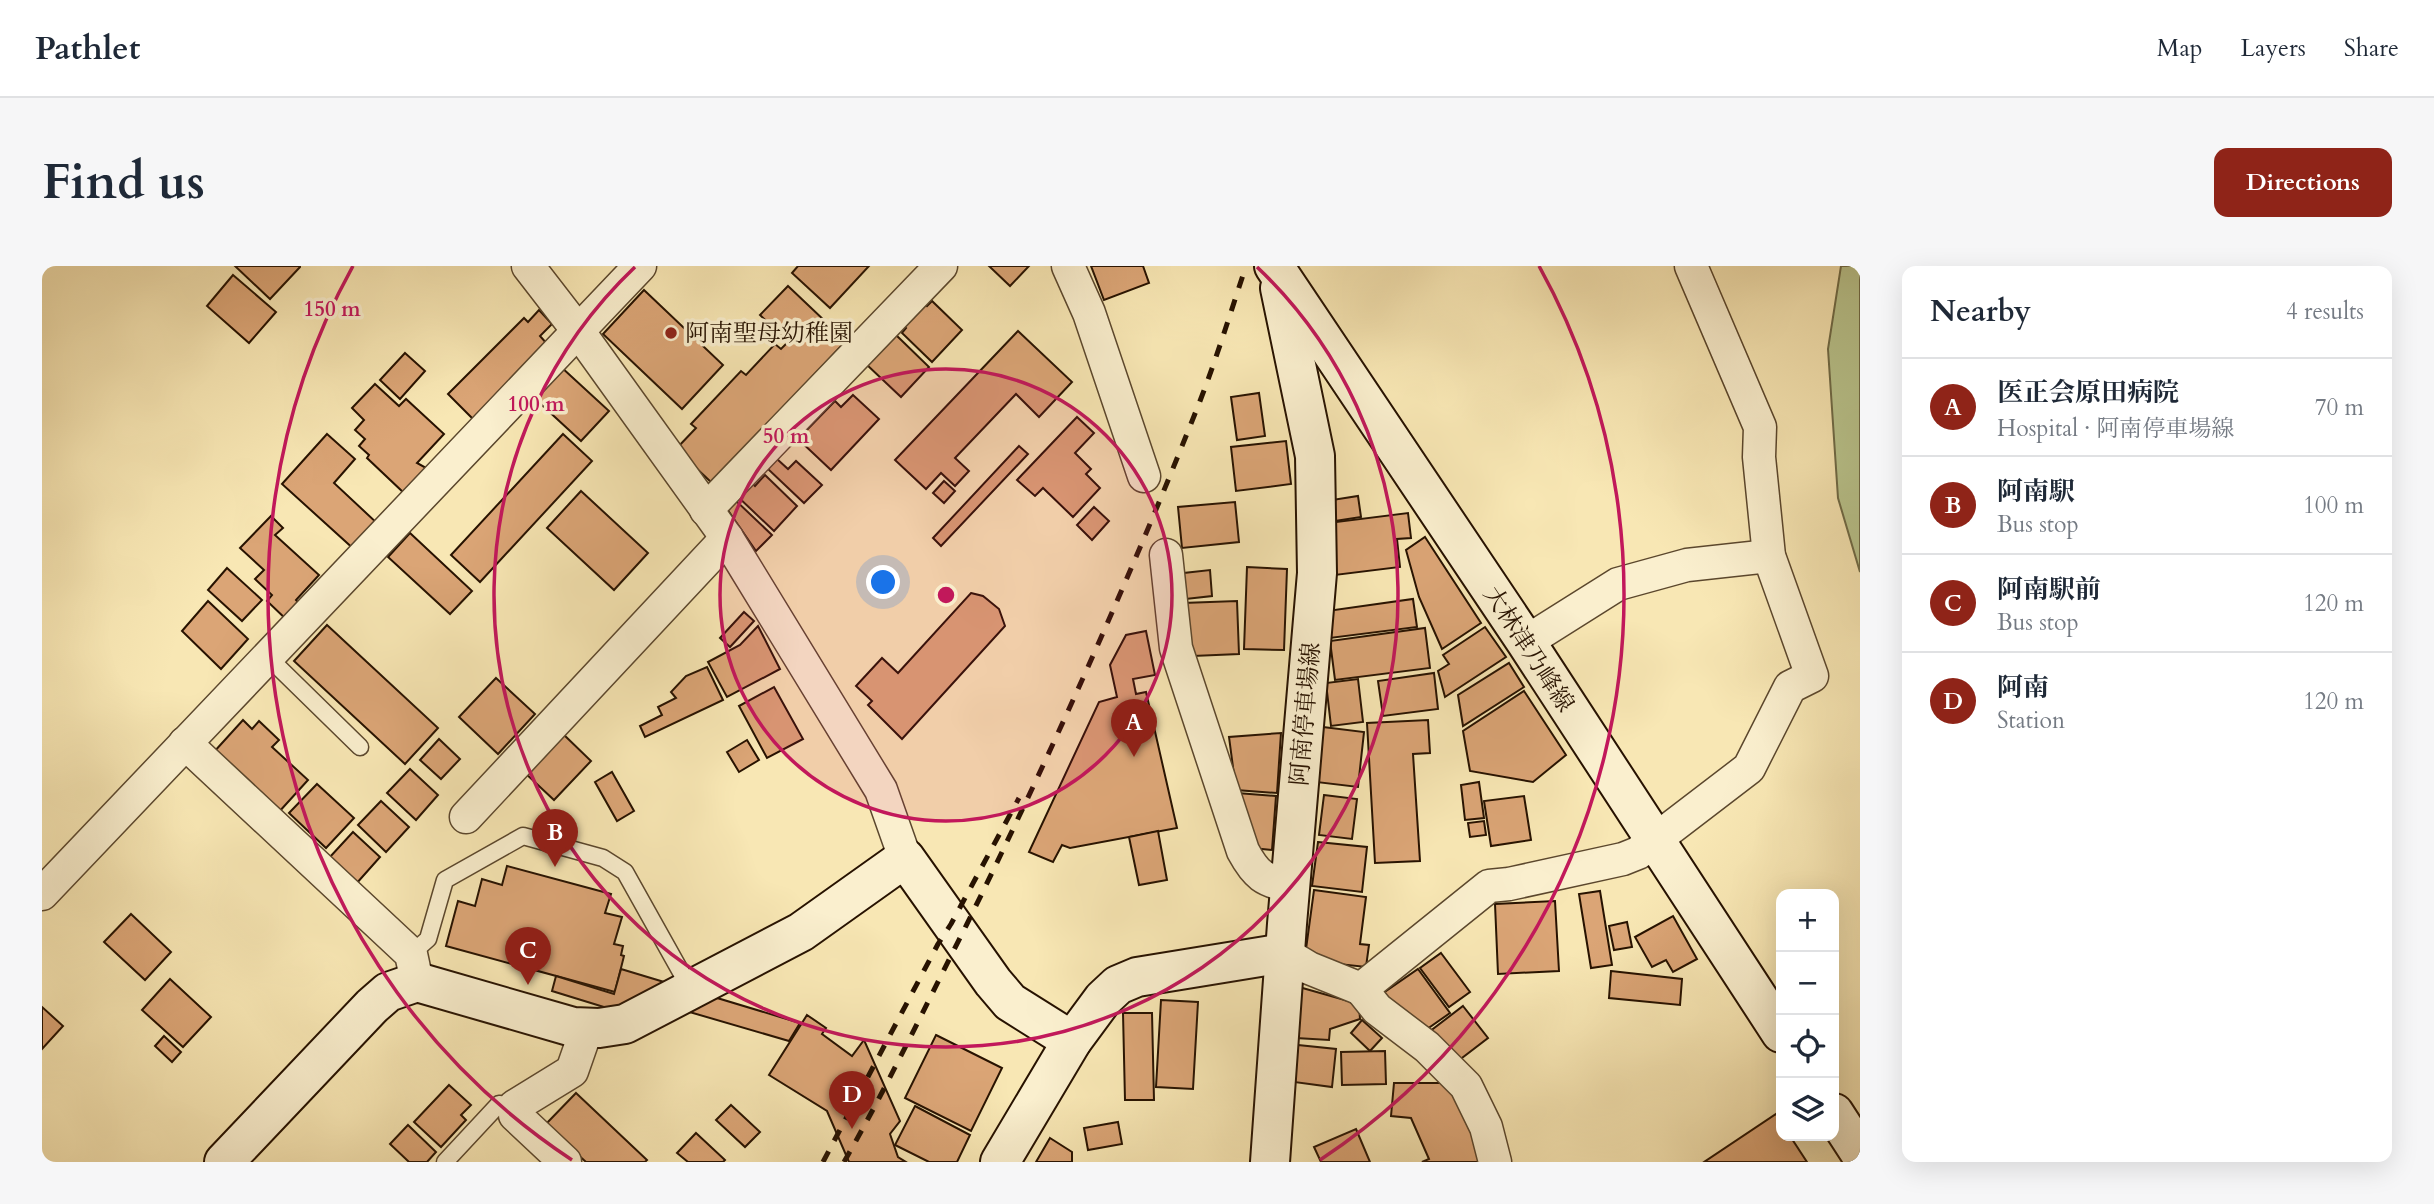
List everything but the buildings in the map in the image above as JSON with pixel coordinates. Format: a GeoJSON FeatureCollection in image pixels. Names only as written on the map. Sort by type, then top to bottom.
{"type":"FeatureCollection","features":[{"type":"Feature","properties":{"kind":"main road","name":"大林津乃峰線"},"geometry":{"type":"LineString","coordinates":[[1276,267],[1776,1025]]}},
{"type":"Feature","properties":{"kind":"main road","name":"阿南停車場線"},"geometry":{"type":"LineString","coordinates":[[1270,1162],[1284,953],[1317,573],[1314,456],[1276,267]]}},
{"type":"Feature","properties":{"kind":"main road"},"geometry":{"type":"LineString","coordinates":[[224,1162],[372,1006],[414,968],[573,1027],[599,1028],[625,1024],[801,932],[905,858],[1010,1002],[1072,1041]]}},
{"type":"Feature","properties":{"kind":"main road"},"geometry":{"type":"LineString","coordinates":[[1000,1162],[1072,1041],[1102,999],[1118,985],[1137,977],[1284,953]]}},
{"type":"Feature","properties":{"kind":"main road"},"geometry":{"type":"LineString","coordinates":[[1839,1121],[1860,1153]]}},
{"type":"Feature","properties":{"kind":"street"},"geometry":{"type":"LineString","coordinates":[[528,266],[579,332],[727,538],[881,790],[905,858]]}},
{"type":"Feature","properties":{"kind":"street"},"geometry":{"type":"LineString","coordinates":[[47,877],[186,743],[640,266]]}},
{"type":"Feature","properties":{"kind":"street"},"geometry":{"type":"LineString","coordinates":[[706,510],[941,266]]}},
{"type":"Feature","properties":{"kind":"street"},"geometry":{"type":"LineString","coordinates":[[1068,266],[1089,313],[1144,476]]}},
{"type":"Feature","properties":{"kind":"street"},"geometry":{"type":"LineString","coordinates":[[1361,989],[1489,886],[1623,859],[1638,853],[1749,768],[1790,687],[1812,676],[1769,556],[1759,457],[1760,427],[1691,266]]}},
{"type":"Feature","properties":{"kind":"street"},"geometry":{"type":"LineString","coordinates":[[466,817],[727,538]]}},
{"type":"Feature","properties":{"kind":"street"},"geometry":{"type":"LineString","coordinates":[[1166,555],[1176,648],[1243,851],[1254,872],[1274,883],[1290,886]]}},
{"type":"Feature","properties":{"kind":"street"},"geometry":{"type":"LineString","coordinates":[[1525,642],[1618,584],[1687,565],[1769,556]]}},
{"type":"Feature","properties":{"kind":"street"},"geometry":{"type":"LineString","coordinates":[[186,743],[414,968]]}},
{"type":"Feature","properties":{"kind":"street"},"geometry":{"type":"LineString","coordinates":[[1284,953],[1309,968],[1361,989],[1377,1009],[1427,1047],[1466,1086],[1486,1127],[1495,1162]]}},
{"type":"Feature","properties":{"kind":"street"},"geometry":{"type":"LineString","coordinates":[[565,1162],[515,1115],[515,1106],[572,1071],[587,1028]]}},
{"type":"Feature","properties":{"kind":"lane"},"geometry":{"type":"LineString","coordinates":[[268,657],[360,747]]}},
{"type":"Feature","properties":{"kind":"lane"},"geometry":{"type":"LineString","coordinates":[[414,968],[428,939],[445,880],[523,836],[603,858],[625,872],[691,990]]}},
{"type":"Feature","properties":{"kind":"lane"},"geometry":{"type":"LineString","coordinates":[[445,1162],[499,1104],[515,1106]]}},
{"type":"Feature","properties":{"kind":"green space"},"geometry":{"type":"Polygon","coordinates":[[[1841,266],[1860,266],[1860,572],[1838,498],[1828,349],[1841,266]]]}},
{"type":"Feature","properties":{"kind":"railway"},"geometry":{"type":"LineString","coordinates":[[844,1162],[963,932],[1087,669],[1200,401],[1246,266]]}},
{"type":"Feature","properties":{"kind":"railway"},"geometry":{"type":"LineString","coordinates":[[823,1162],[1019,798]]}},
{"type":"Feature","properties":{"kind":"place","name":"阿南聖母幼稚園"},"geometry":{"type":"Point","coordinates":[671,333]}},
{"type":"Feature","properties":{"kind":"place","name":"医正会原田病院"},"geometry":{"type":"Point","coordinates":[1134,757]}},
{"type":"Feature","properties":{"kind":"place","name":"阿南駅"},"geometry":{"type":"Point","coordinates":[555,867]}},
{"type":"Feature","properties":{"kind":"place","name":"阿南駅前"},"geometry":{"type":"Point","coordinates":[528,985]}},
{"type":"Feature","properties":{"kind":"place","name":"阿南"},"geometry":{"type":"Point","coordinates":[852,1129]}}]}
